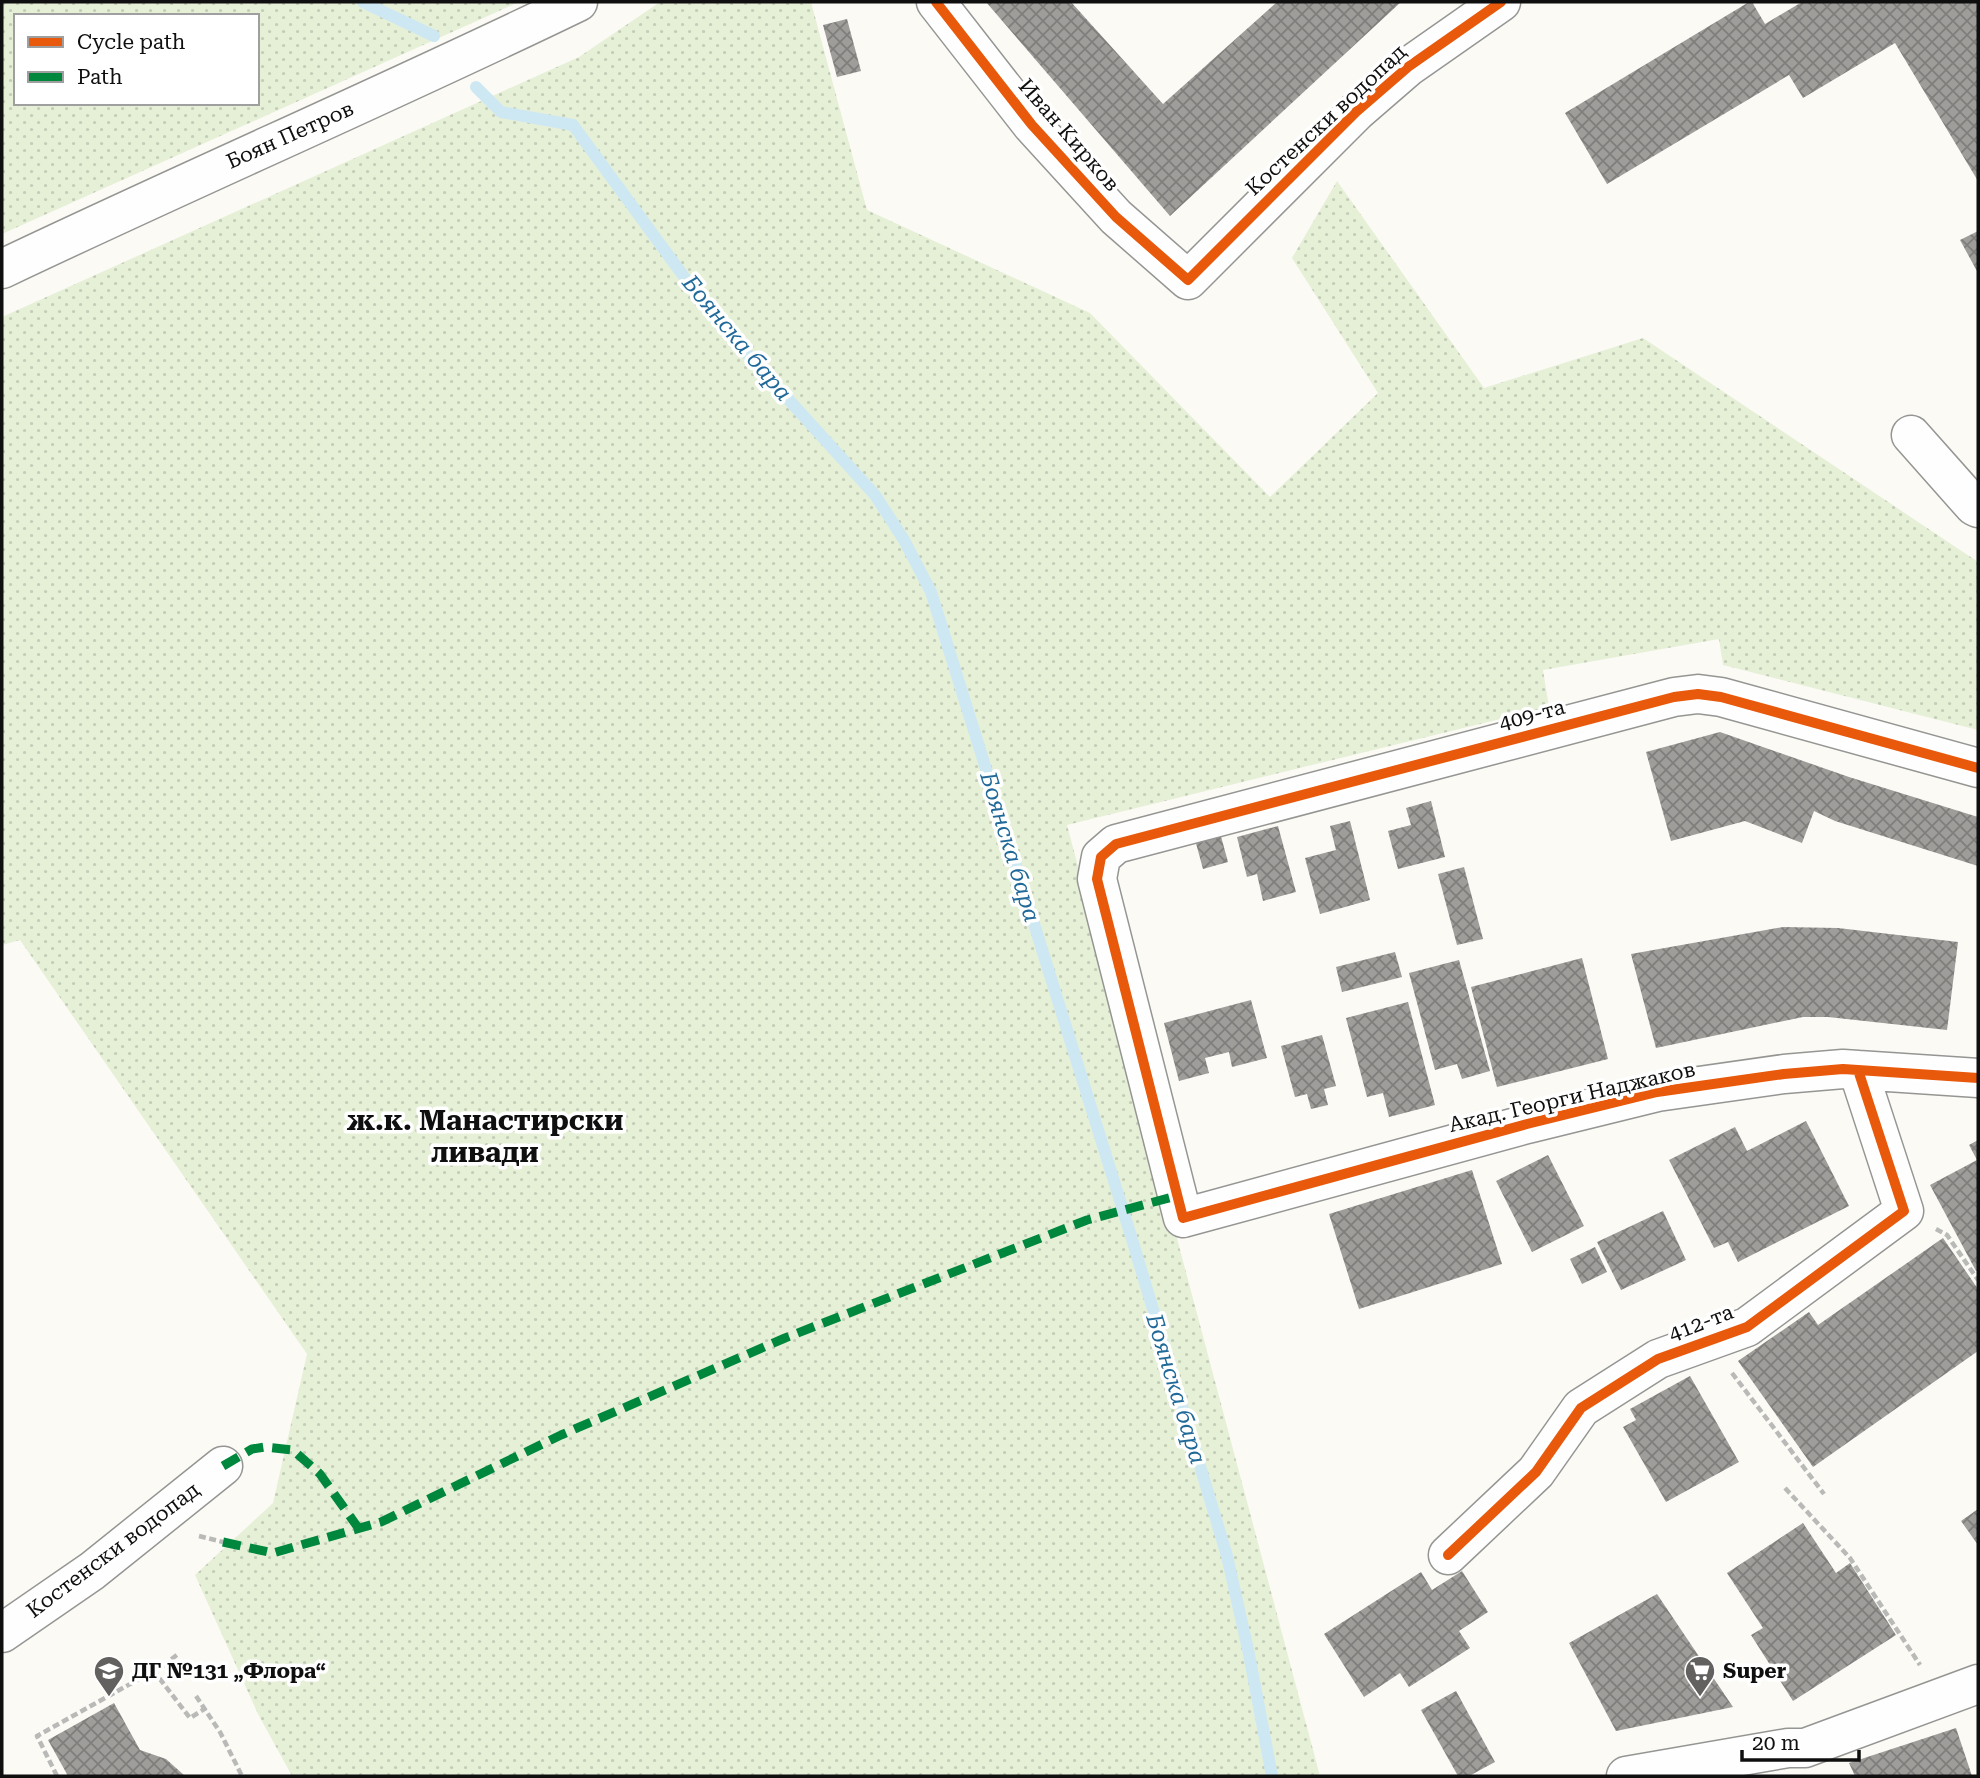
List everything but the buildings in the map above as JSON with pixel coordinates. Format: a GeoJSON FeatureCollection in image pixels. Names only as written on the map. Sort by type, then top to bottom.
{"type":"FeatureCollection","features":[{"type":"Feature","properties":{"kind":"street","name":"Боян Петров"},"geometry":{"type":"LineString","coordinates":[[2,269],[578,2]]}},
{"type":"Feature","properties":{"kind":"street","name":"Иван Кирков"},"geometry":{"type":"LineString","coordinates":[[936,2],[1032,125],[1116,217],[1188,280]]}},
{"type":"Feature","properties":{"kind":"street","name":"Костенски водопад"},"geometry":{"type":"LineString","coordinates":[[1188,280],[1356,112],[1408,67],[1501,2]]}},
{"type":"Feature","properties":{"kind":"street"},"geometry":{"type":"LineString","coordinates":[[1911,435],[1978,508]]}},
{"type":"Feature","properties":{"kind":"street","name":"409-та"},"geometry":{"type":"LineString","coordinates":[[1183,1218],[1097,879],[1101,857],[1116,844],[1674,697],[1698,694],[1721,697],[1978,768]]}},
{"type":"Feature","properties":{"kind":"street"},"geometry":{"type":"LineString","coordinates":[[1858,1070],[1904,1211]]}},
{"type":"Feature","properties":{"kind":"street","name":"Акад. Георги Наджаков"},"geometry":{"type":"LineString","coordinates":[[1183,1218],[1527,1124],[1657,1092],[1784,1074],[1858,1070],[1978,1078]]}},
{"type":"Feature","properties":{"kind":"street","name":"412-та"},"geometry":{"type":"LineString","coordinates":[[1448,1555],[1536,1472],[1581,1408],[1658,1359],[1747,1327],[1904,1211]]}},
{"type":"Feature","properties":{"kind":"street","name":"Костенски водопад"},"geometry":{"type":"LineString","coordinates":[[2,1633],[92,1571],[223,1466]]}},
{"type":"Feature","properties":{"kind":"street"},"geometry":{"type":"LineString","coordinates":[[1631,1776],[1788,1748],[1805,1748],[1978,1684]]}},
{"type":"Feature","properties":{"kind":"path"},"geometry":{"type":"LineString","coordinates":[[1904,1211],[1947,1235],[1978,1280]]}},
{"type":"Feature","properties":{"kind":"path"},"geometry":{"type":"LineString","coordinates":[[1709,1341],[1824,1494]]}},
{"type":"Feature","properties":{"kind":"path"},"geometry":{"type":"LineString","coordinates":[[1785,1488],[1850,1558],[1941,1698]]}},
{"type":"Feature","properties":{"kind":"path"},"geometry":{"type":"LineString","coordinates":[[57,1776],[37,1735],[153,1671],[178,1654]]}},
{"type":"Feature","properties":{"kind":"path"},"geometry":{"type":"LineString","coordinates":[[153,1671],[190,1718],[206,1708]]}},
{"type":"Feature","properties":{"kind":"path"},"geometry":{"type":"LineString","coordinates":[[196,1696],[220,1731],[242,1776]]}},
{"type":"Feature","properties":{"kind":"green space"},"geometry":{"type":"Polygon","coordinates":[[[2,2],[519,2],[2,234],[2,2]]]}},
{"type":"Feature","properties":{"kind":"green space"},"geometry":{"type":"Polygon","coordinates":[[[660,2],[811,2],[867,210],[1090,313],[1270,497],[1378,393],[1292,258],[1337,181],[1484,388],[1643,338],[1978,562],[1978,730],[1723,665],[1719,639],[1543,670],[1549,707],[1067,825],[1320,1776],[292,1776],[258,1714],[195,1575],[273,1503],[307,1354],[20,940],[2,945],[2,317],[579,57],[660,2]]]}},
{"type":"Feature","properties":{"kind":"waterway","name":"Боянска бара"},"geometry":{"type":"LineString","coordinates":[[363,2],[434,36]]}},
{"type":"Feature","properties":{"kind":"waterway","name":"Боянска бара"},"geometry":{"type":"LineString","coordinates":[[476,87],[501,112],[573,125],[712,315],[875,495],[904,540],[931,592],[1131,1236],[1227,1556],[1272,1776]]}},
{"type":"Feature","properties":{"kind":"marked path"},"geometry":{"type":"LineString","coordinates":[[223,1542],[273,1553],[381,1522],[561,1435],[785,1338],[1087,1220],[1176,1196]]}},
{"type":"Feature","properties":{"kind":"marked path"},"geometry":{"type":"LineString","coordinates":[[223,1466],[252,1449],[265,1447],[293,1450],[320,1474],[359,1529]]}},
{"type":"Feature","properties":{"kind":"cycle path"},"geometry":{"type":"LineString","coordinates":[[936,2],[1032,125],[1116,217],[1188,280],[1356,112],[1408,67],[1501,2]]}},
{"type":"Feature","properties":{"kind":"cycle path"},"geometry":{"type":"LineString","coordinates":[[1978,768],[1721,697],[1698,694],[1674,697],[1116,844],[1101,857],[1097,879],[1183,1218],[1527,1124],[1657,1092],[1784,1074],[1843,1069],[1978,1078]]}},
{"type":"Feature","properties":{"kind":"cycle path"},"geometry":{"type":"LineString","coordinates":[[1448,1555],[1536,1472],[1581,1408],[1658,1359],[1747,1327],[1904,1211],[1858,1070]]}},
{"type":"Feature","properties":{"kind":"place","name":"ДГ №131 „Флора“"},"geometry":{"type":"Point","coordinates":[109,1698]}},
{"type":"Feature","properties":{"kind":"place","name":"Super"},"geometry":{"type":"Point","coordinates":[1700,1698]}},
{"type":"Feature","properties":{"kind":"district","name":"ж.к. Манастирски ливади"},"geometry":{"type":"Point","coordinates":[485,1136]}}]}
